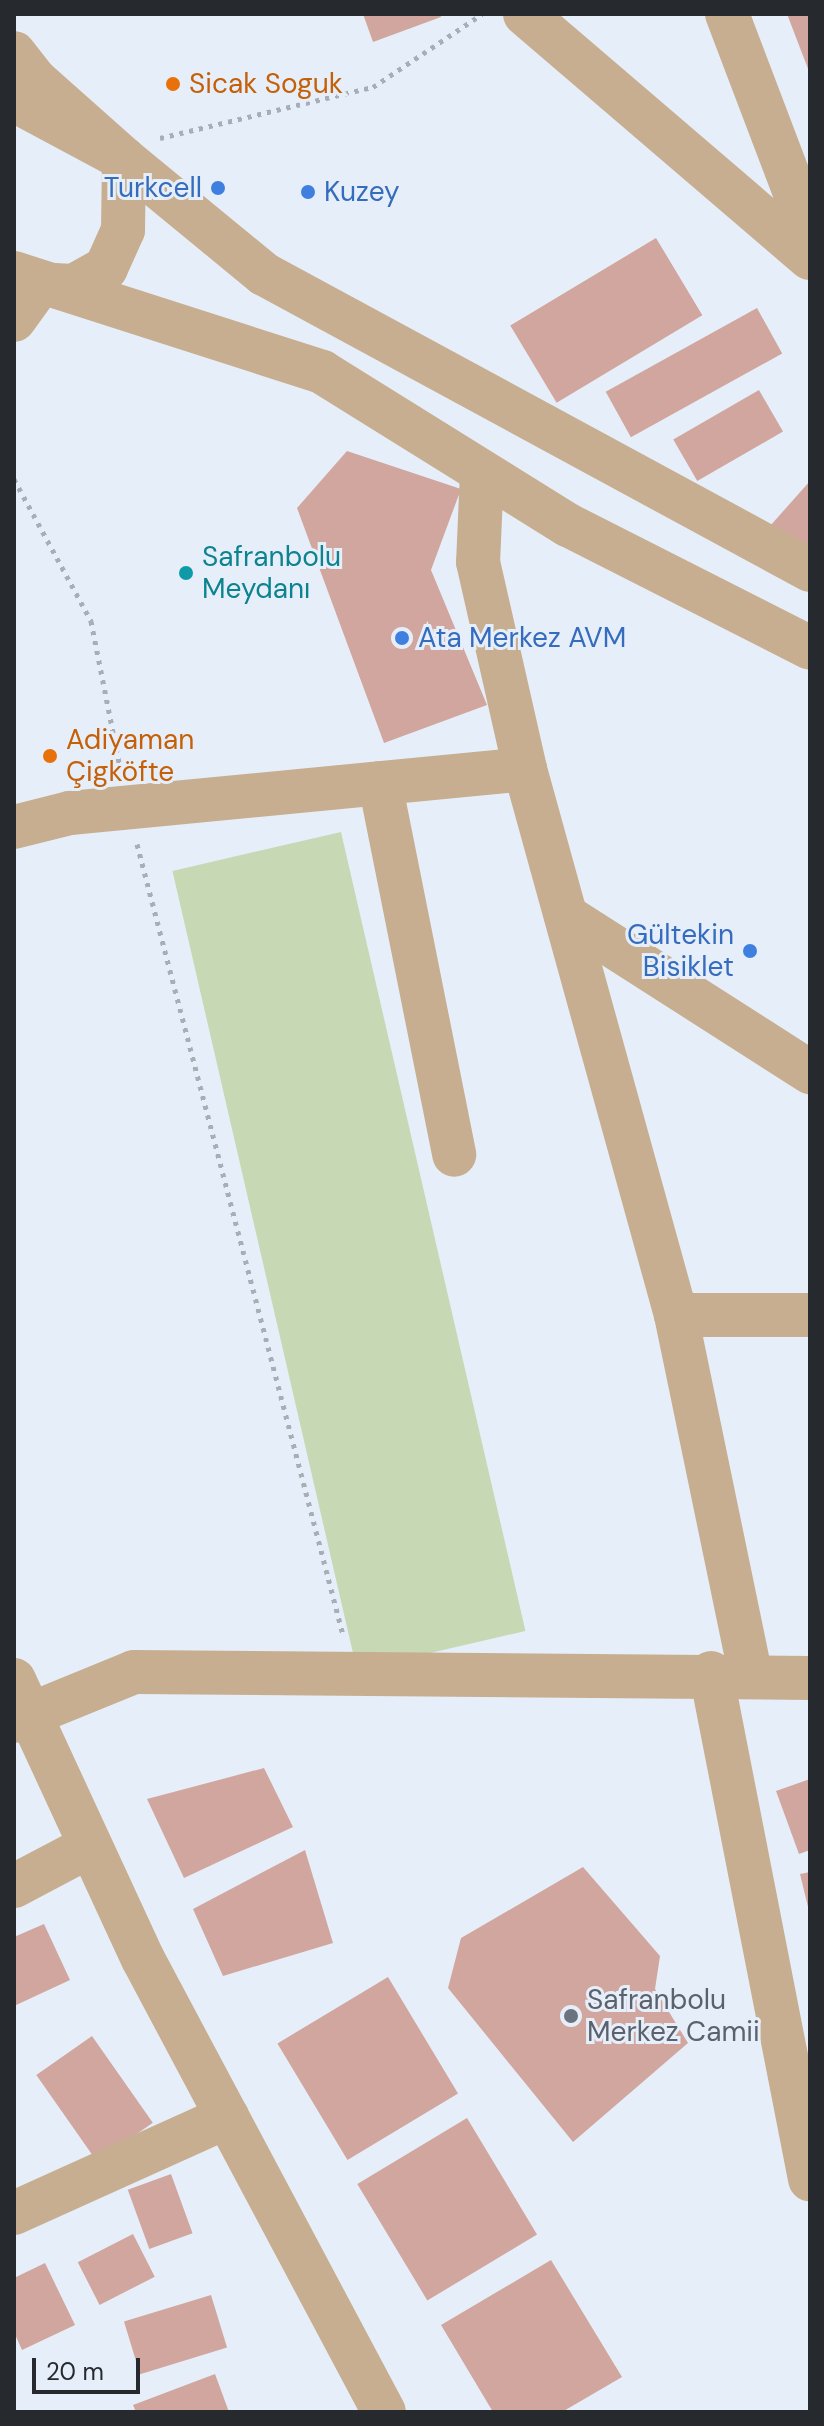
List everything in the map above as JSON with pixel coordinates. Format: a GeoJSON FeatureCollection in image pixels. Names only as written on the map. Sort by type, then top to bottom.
{"type":"FeatureCollection","features":[{"type":"Feature","properties":{"kind":"street"},"geometry":{"type":"LineString","coordinates":[[525,14],[810,258]]}},
{"type":"Feature","properties":{"kind":"street"},"geometry":{"type":"LineString","coordinates":[[727,14],[810,232]]}},
{"type":"Feature","properties":{"kind":"street"},"geometry":{"type":"LineString","coordinates":[[14,53],[34,79],[124,159],[264,274],[810,570]]}},
{"type":"Feature","properties":{"kind":"street"},"geometry":{"type":"LineString","coordinates":[[14,100],[124,159]]}},
{"type":"Feature","properties":{"kind":"street"},"geometry":{"type":"LineString","coordinates":[[27,278],[73,286],[106,268],[123,230],[124,159]]}},
{"type":"Feature","properties":{"kind":"street"},"geometry":{"type":"LineString","coordinates":[[14,320],[27,278]]}},
{"type":"Feature","properties":{"kind":"street"},"geometry":{"type":"LineString","coordinates":[[27,278],[322,372],[568,525],[810,648]]}},
{"type":"Feature","properties":{"kind":"street"},"geometry":{"type":"LineString","coordinates":[[482,472],[478,562],[525,769],[676,1315],[810,2179]]}},
{"type":"Feature","properties":{"kind":"street"},"geometry":{"type":"LineString","coordinates":[[14,827],[128,807],[525,769]]}},
{"type":"Feature","properties":{"kind":"street"},"geometry":{"type":"LineString","coordinates":[[380,783],[454,1155]]}},
{"type":"Feature","properties":{"kind":"street"},"geometry":{"type":"LineString","coordinates":[[566,916],[810,1072]]}},
{"type":"Feature","properties":{"kind":"street"},"geometry":{"type":"LineString","coordinates":[[676,1315],[810,1315]]}},
{"type":"Feature","properties":{"kind":"street"},"geometry":{"type":"LineString","coordinates":[[384,2412],[143,1959],[19,1706],[134,1672],[730,1673],[810,1678]]}},
{"type":"Feature","properties":{"kind":"street"},"geometry":{"type":"LineString","coordinates":[[14,1886],[90,1846]]}},
{"type":"Feature","properties":{"kind":"street"},"geometry":{"type":"LineString","coordinates":[[14,2213],[227,2117]]}},
{"type":"Feature","properties":{"kind":"path"},"geometry":{"type":"LineString","coordinates":[[124,159],[158,139],[373,87],[482,14]]}},
{"type":"Feature","properties":{"kind":"path"},"geometry":{"type":"LineString","coordinates":[[14,479],[91,621],[128,807],[353,1672]]}},
{"type":"Feature","properties":{"kind":"green space"},"geometry":{"type":"Polygon","coordinates":[[[341,832],[525,1631],[357,1670],[172,871],[341,832]]]}},
{"type":"Feature","properties":{"kind":"building"},"geometry":{"type":"Polygon","coordinates":[[[363,14],[440,14],[441,17],[373,42],[363,14]]]}},
{"type":"Feature","properties":{"kind":"building"},"geometry":{"type":"Polygon","coordinates":[[[787,14],[810,14],[810,74],[787,14]]]}},
{"type":"Feature","properties":{"kind":"building"},"geometry":{"type":"Polygon","coordinates":[[[656,238],[702,315],[557,403],[510,326],[656,238]]]}},
{"type":"Feature","properties":{"kind":"building"},"geometry":{"type":"Polygon","coordinates":[[[757,308],[782,353],[631,437],[606,392],[757,308]]]}},
{"type":"Feature","properties":{"kind":"building"},"geometry":{"type":"Polygon","coordinates":[[[759,390],[783,432],[697,481],[673,440],[759,390]]]}},
{"type":"Feature","properties":{"kind":"building","name":"Ata Merkez AVM"},"geometry":{"type":"Polygon","coordinates":[[[347,451],[461,489],[431,570],[487,705],[384,743],[297,508],[347,451]]]}},
{"type":"Feature","properties":{"kind":"building"},"geometry":{"type":"Polygon","coordinates":[[[810,481],[810,546],[770,526],[810,481]]]}},
{"type":"Feature","properties":{"kind":"building"},"geometry":{"type":"Polygon","coordinates":[[[264,1768],[293,1827],[184,1878],[147,1799],[264,1768]]]}},
{"type":"Feature","properties":{"kind":"building"},"geometry":{"type":"Polygon","coordinates":[[[810,1779],[810,1850],[799,1854],[776,1791],[810,1779]]]}},
{"type":"Feature","properties":{"kind":"building"},"geometry":{"type":"Polygon","coordinates":[[[305,1850],[333,1943],[223,1976],[193,1909],[305,1850]]]}},
{"type":"Feature","properties":{"kind":"building","name":"Safranbolu Merkez Camii"},"geometry":{"type":"Polygon","coordinates":[[[583,1867],[660,1956],[655,1989],[688,2043],[573,2142],[448,1988],[461,1938],[583,1867]]]}},
{"type":"Feature","properties":{"kind":"building"},"geometry":{"type":"Polygon","coordinates":[[[810,1872],[810,1911],[809,1911],[800,1874],[810,1872]]]}},
{"type":"Feature","properties":{"kind":"building"},"geometry":{"type":"Polygon","coordinates":[[[44,1924],[70,1980],[14,2006],[14,1937],[44,1924]]]}},
{"type":"Feature","properties":{"kind":"building"},"geometry":{"type":"Polygon","coordinates":[[[388,1977],[458,2094],[347,2160],[277,2043],[388,1977]]]}},
{"type":"Feature","properties":{"kind":"building"},"geometry":{"type":"Polygon","coordinates":[[[92,2036],[153,2123],[97,2162],[36,2075],[92,2036]]]}},
{"type":"Feature","properties":{"kind":"building"},"geometry":{"type":"Polygon","coordinates":[[[467,2118],[537,2235],[427,2300],[357,2184],[467,2118]]]}},
{"type":"Feature","properties":{"kind":"building"},"geometry":{"type":"Polygon","coordinates":[[[171,2174],[193,2233],[149,2249],[128,2190],[171,2174]]]}},
{"type":"Feature","properties":{"kind":"building"},"geometry":{"type":"Polygon","coordinates":[[[133,2234],[155,2277],[100,2305],[78,2262],[133,2234]]]}},
{"type":"Feature","properties":{"kind":"building"},"geometry":{"type":"Polygon","coordinates":[[[551,2260],[622,2377],[562,2412],[493,2412],[441,2325],[551,2260]]]}},
{"type":"Feature","properties":{"kind":"building"},"geometry":{"type":"Polygon","coordinates":[[[45,2263],[75,2325],[22,2350],[14,2332],[14,2278],[45,2263]]]}},
{"type":"Feature","properties":{"kind":"building"},"geometry":{"type":"Polygon","coordinates":[[[211,2295],[227,2348],[140,2374],[124,2322],[211,2295]]]}},
{"type":"Feature","properties":{"kind":"building"},"geometry":{"type":"Polygon","coordinates":[[[215,2374],[229,2412],[136,2412],[133,2405],[215,2374]]]}},
{"type":"Feature","properties":{"kind":"place","name":"Sicak Soguk"},"geometry":{"type":"Point","coordinates":[173,84]}},
{"type":"Feature","properties":{"kind":"place","name":"Turkcell"},"geometry":{"type":"Point","coordinates":[218,188]}},
{"type":"Feature","properties":{"kind":"place","name":"Kuzey"},"geometry":{"type":"Point","coordinates":[308,192]}},
{"type":"Feature","properties":{"kind":"place","name":"Safranbolu Meydanı"},"geometry":{"type":"Point","coordinates":[186,573]}},
{"type":"Feature","properties":{"kind":"place","name":"Ata Merkez AVM"},"geometry":{"type":"Point","coordinates":[402,638]}},
{"type":"Feature","properties":{"kind":"place","name":"Adiyaman Çigköfte"},"geometry":{"type":"Point","coordinates":[50,756]}},
{"type":"Feature","properties":{"kind":"place","name":"Gültekin Bisiklet"},"geometry":{"type":"Point","coordinates":[750,951]}},
{"type":"Feature","properties":{"kind":"place","name":"Safranbolu Merkez Camii"},"geometry":{"type":"Point","coordinates":[571,2016]}}]}
